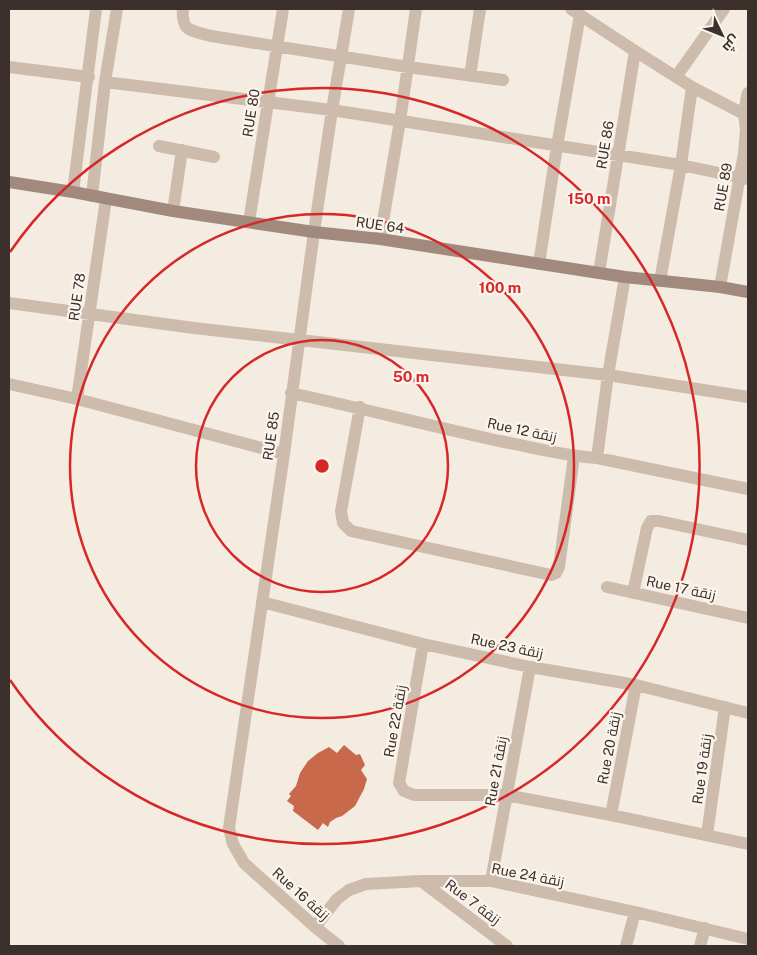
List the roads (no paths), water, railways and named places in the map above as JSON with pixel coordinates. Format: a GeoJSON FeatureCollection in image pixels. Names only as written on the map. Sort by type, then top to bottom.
{"type":"FeatureCollection","features":[{"type":"Feature","properties":{"kind":"street"},"geometry":{"type":"LineString","coordinates":[[73,192],[96,9]]}},
{"type":"Feature","properties":{"kind":"street"},"geometry":{"type":"LineString","coordinates":[[92,196],[105,82],[117,9]]}},
{"type":"Feature","properties":{"kind":"street"},"geometry":{"type":"LineString","coordinates":[[184,9],[182,18],[184,25],[188,29],[212,36],[503,80]]}},
{"type":"Feature","properties":{"kind":"street","name":"RUE 80"},"geometry":{"type":"LineString","coordinates":[[249,222],[283,9]]}},
{"type":"Feature","properties":{"kind":"street","name":"RUE 85"},"geometry":{"type":"LineString","coordinates":[[244,863],[232,844],[229,828],[284,454],[314,232],[349,9]]}},
{"type":"Feature","properties":{"kind":"street"},"geometry":{"type":"LineString","coordinates":[[380,239],[400,121],[416,9]]}},
{"type":"Feature","properties":{"kind":"street"},"geometry":{"type":"LineString","coordinates":[[470,76],[480,9]]}},
{"type":"Feature","properties":{"kind":"street"},"geometry":{"type":"LineString","coordinates":[[676,77],[724,9]]}},
{"type":"Feature","properties":{"kind":"street"},"geometry":{"type":"LineString","coordinates":[[539,264],[576,12],[692,87],[744,114]]}},
{"type":"Feature","properties":{"kind":"street","name":"RUE 86"},"geometry":{"type":"LineString","coordinates":[[599,273],[635,51]]}},
{"type":"Feature","properties":{"kind":"street"},"geometry":{"type":"LineString","coordinates":[[9,67],[88,78]]}},
{"type":"Feature","properties":{"kind":"street"},"geometry":{"type":"LineString","coordinates":[[105,82],[332,110],[681,165],[744,178]]}},
{"type":"Feature","properties":{"kind":"street"},"geometry":{"type":"LineString","coordinates":[[660,281],[681,165],[692,87]]}},
{"type":"Feature","properties":{"kind":"street","name":"RUE 89"},"geometry":{"type":"LineString","coordinates":[[720,287],[744,178],[746,130],[744,114],[748,93]]}},
{"type":"Feature","properties":{"kind":"street"},"geometry":{"type":"LineString","coordinates":[[159,146],[214,157]]}},
{"type":"Feature","properties":{"kind":"street"},"geometry":{"type":"LineString","coordinates":[[173,210],[182,150]]}},
{"type":"Feature","properties":{"kind":"street","name":"RUE 64"},"geometry":{"type":"LineString","coordinates":[[9,182],[314,232],[380,239],[625,277],[720,287],[748,292]]}},
{"type":"Feature","properties":{"kind":"street","name":"RUE 78"},"geometry":{"type":"LineString","coordinates":[[77,399],[106,198]]}},
{"type":"Feature","properties":{"kind":"street"},"geometry":{"type":"LineString","coordinates":[[597,458],[608,375],[625,277]]}},
{"type":"Feature","properties":{"kind":"street"},"geometry":{"type":"LineString","coordinates":[[9,303],[194,328],[608,375],[748,397]]}},
{"type":"Feature","properties":{"kind":"street"},"geometry":{"type":"LineString","coordinates":[[9,384],[77,399],[284,454]]}},
{"type":"Feature","properties":{"kind":"street","name":"Rue 12 زنقة"},"geometry":{"type":"LineString","coordinates":[[292,393],[360,407],[459,432],[748,489]]}},
{"type":"Feature","properties":{"kind":"street"},"geometry":{"type":"LineString","coordinates":[[360,407],[340,511],[343,523],[351,531],[551,574],[556,573],[559,567],[574,456]]}},
{"type":"Feature","properties":{"kind":"street"},"geometry":{"type":"LineString","coordinates":[[633,593],[647,528],[652,521],[748,540]]}},
{"type":"Feature","properties":{"kind":"street","name":"Rue 17 زنقة"},"geometry":{"type":"LineString","coordinates":[[607,587],[748,618]]}},
{"type":"Feature","properties":{"kind":"street","name":"Rue 23 زنقة"},"geometry":{"type":"LineString","coordinates":[[262,602],[424,644],[530,667],[636,685],[748,713]]}},
{"type":"Feature","properties":{"kind":"street","name":"Rue 22 زنقة"},"geometry":{"type":"LineString","coordinates":[[424,644],[399,783],[404,791],[414,795],[506,795]]}},
{"type":"Feature","properties":{"kind":"street","name":"Rue 21 زنقة"},"geometry":{"type":"LineString","coordinates":[[491,881],[530,667]]}},
{"type":"Feature","properties":{"kind":"street","name":"Rue 20 زنقة"},"geometry":{"type":"LineString","coordinates":[[611,815],[636,685]]}},
{"type":"Feature","properties":{"kind":"street","name":"Rue 19 زنقة"},"geometry":{"type":"LineString","coordinates":[[707,835],[726,707]]}},
{"type":"Feature","properties":{"kind":"street"},"geometry":{"type":"LineString","coordinates":[[506,795],[748,844]]}},
{"type":"Feature","properties":{"kind":"street","name":"Rue 16 زنقة"},"geometry":{"type":"LineString","coordinates":[[244,863],[338,946]]}},
{"type":"Feature","properties":{"kind":"street","name":"Rue 24 زنقة"},"geometry":{"type":"LineString","coordinates":[[315,927],[337,900],[349,890],[366,884],[421,881],[491,881],[748,939]]}},
{"type":"Feature","properties":{"kind":"street","name":"Rue 7 زنقة"},"geometry":{"type":"LineString","coordinates":[[421,881],[507,946]]}},
{"type":"Feature","properties":{"kind":"street"},"geometry":{"type":"LineString","coordinates":[[626,946],[635,912]]}},
{"type":"Feature","properties":{"kind":"street"},"geometry":{"type":"LineString","coordinates":[[700,946],[705,928]]}}]}
